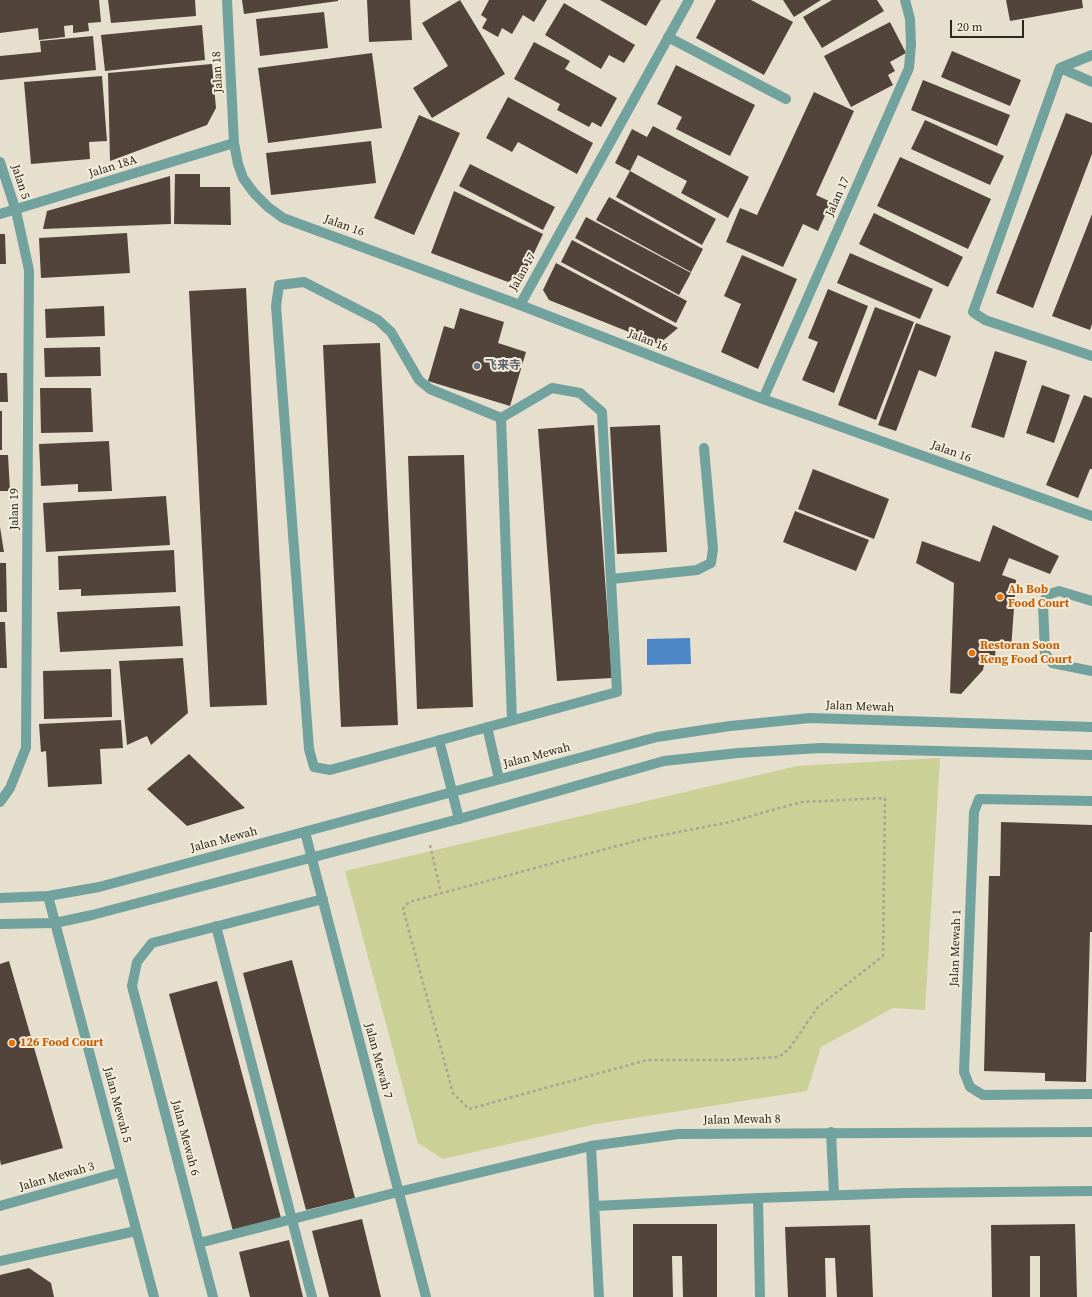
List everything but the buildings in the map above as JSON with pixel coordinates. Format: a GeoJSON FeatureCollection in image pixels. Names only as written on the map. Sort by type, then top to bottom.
{"type":"FeatureCollection","features":[{"type":"Feature","properties":{"kind":"street","name":"Jalan 18"},"geometry":{"type":"LineString","coordinates":[[227,0],[234,142]]}},
{"type":"Feature","properties":{"kind":"street","name":"Jalan 17"},"geometry":{"type":"LineString","coordinates":[[520,305],[689,0]]}},
{"type":"Feature","properties":{"kind":"street","name":"Jalan 17"},"geometry":{"type":"LineString","coordinates":[[763,399],[909,68],[911,44],[910,20],[905,0]]}},
{"type":"Feature","properties":{"kind":"street"},"geometry":{"type":"LineString","coordinates":[[668,37],[786,99]]}},
{"type":"Feature","properties":{"kind":"street"},"geometry":{"type":"LineString","coordinates":[[1092,55],[1060,68],[973,312],[985,320],[1092,356]]}},
{"type":"Feature","properties":{"kind":"street"},"geometry":{"type":"LineString","coordinates":[[1060,68],[1092,82]]}},
{"type":"Feature","properties":{"kind":"street","name":"Jalan 18A"},"geometry":{"type":"LineString","coordinates":[[0,214],[16,211],[234,142]]}},
{"type":"Feature","properties":{"kind":"street","name":"Jalan 16"},"geometry":{"type":"LineString","coordinates":[[234,142],[238,164],[243,178],[254,193],[268,207],[283,218],[520,305],[763,399],[1092,516]]}},
{"type":"Feature","properties":{"kind":"street","name":"Jalan 5"},"geometry":{"type":"LineString","coordinates":[[0,162],[16,211]]}},
{"type":"Feature","properties":{"kind":"street","name":"Jalan 19"},"geometry":{"type":"LineString","coordinates":[[0,802],[10,788],[26,748],[29,270],[16,211]]}},
{"type":"Feature","properties":{"kind":"street"},"geometry":{"type":"LineString","coordinates":[[304,282],[378,320],[391,332],[419,380],[430,389],[501,418],[552,388],[580,393],[602,412],[618,692],[330,770],[314,767],[309,749],[276,306],[279,285],[304,282]]}},
{"type":"Feature","properties":{"kind":"street"},"geometry":{"type":"LineString","coordinates":[[501,418],[512,720]]}},
{"type":"Feature","properties":{"kind":"street"},"geometry":{"type":"LineString","coordinates":[[611,579],[697,570],[711,562],[713,549],[704,448]]}},
{"type":"Feature","properties":{"kind":"street"},"geometry":{"type":"LineString","coordinates":[[1092,601],[1058,591],[1048,595],[1043,604],[1045,653],[1052,663],[1092,671]]}},
{"type":"Feature","properties":{"kind":"street","name":"Jalan Mewah"},"geometry":{"type":"LineString","coordinates":[[0,898],[48,896],[99,887],[657,737],[730,726],[810,718],[1092,727]]}},
{"type":"Feature","properties":{"kind":"street"},"geometry":{"type":"LineString","coordinates":[[487,727],[499,780]]}},
{"type":"Feature","properties":{"kind":"street"},"geometry":{"type":"LineString","coordinates":[[438,740],[460,819]]}},
{"type":"Feature","properties":{"kind":"street"},"geometry":{"type":"LineString","coordinates":[[0,924],[55,923],[92,915],[460,819],[664,761],[820,748],[1092,755]]}},
{"type":"Feature","properties":{"kind":"street","name":"Jalan Mewah 1"},"geometry":{"type":"LineString","coordinates":[[1092,802],[978,799],[974,812],[964,1072],[970,1087],[983,1096],[1092,1094]]}},
{"type":"Feature","properties":{"kind":"street","name":"Jalan Mewah 7"},"geometry":{"type":"LineString","coordinates":[[305,832],[426,1297]]}},
{"type":"Feature","properties":{"kind":"street","name":"Jalan Mewah 5"},"geometry":{"type":"LineString","coordinates":[[48,896],[154,1297]]}},
{"type":"Feature","properties":{"kind":"street"},"geometry":{"type":"LineString","coordinates":[[312,1297],[216,926],[322,899]]}},
{"type":"Feature","properties":{"kind":"street","name":"Jalan Mewah 6"},"geometry":{"type":"LineString","coordinates":[[213,1297],[132,986],[137,962],[152,943],[216,926]]}},
{"type":"Feature","properties":{"kind":"street"},"geometry":{"type":"LineString","coordinates":[[831,1132],[834,1195]]}},
{"type":"Feature","properties":{"kind":"street","name":"Jalan Mewah 8"},"geometry":{"type":"LineString","coordinates":[[199,1243],[398,1192],[592,1146],[678,1134],[831,1132],[1092,1132]]}},
{"type":"Feature","properties":{"kind":"street"},"geometry":{"type":"LineString","coordinates":[[592,1146],[600,1297]]}},
{"type":"Feature","properties":{"kind":"street","name":"Jalan Mewah 3"},"geometry":{"type":"LineString","coordinates":[[0,1206],[121,1172]]}},
{"type":"Feature","properties":{"kind":"street"},"geometry":{"type":"LineString","coordinates":[[595,1206],[834,1195],[1092,1191]]}},
{"type":"Feature","properties":{"kind":"street"},"geometry":{"type":"LineString","coordinates":[[758,1198],[760,1297]]}},
{"type":"Feature","properties":{"kind":"street"},"geometry":{"type":"LineString","coordinates":[[0,1261],[136,1231]]}},
{"type":"Feature","properties":{"kind":"path"},"geometry":{"type":"LineString","coordinates":[[885,798],[883,956],[818,1007],[789,1049],[779,1057],[728,1060],[647,1060],[469,1109],[453,1093],[403,909],[409,902],[441,893],[643,839],[730,822],[801,802],[885,798]]}},
{"type":"Feature","properties":{"kind":"path"},"geometry":{"type":"LineString","coordinates":[[430,845],[441,893]]}},
{"type":"Feature","properties":{"kind":"green space"},"geometry":{"type":"Polygon","coordinates":[[[940,758],[925,1010],[893,1008],[821,1047],[807,1091],[596,1124],[443,1159],[418,1143],[345,871],[797,766],[940,758]]]}},
{"type":"Feature","properties":{"kind":"water"},"geometry":{"type":"Polygon","coordinates":[[[690,638],[691,664],[647,665],[647,639],[690,638]]]}},
{"type":"Feature","properties":{"kind":"place","name":"飞来寺"},"geometry":{"type":"Point","coordinates":[477,366]}},
{"type":"Feature","properties":{"kind":"place","name":"Ah Bob Food Court"},"geometry":{"type":"Point","coordinates":[1000,597]}},
{"type":"Feature","properties":{"kind":"place","name":"Restoran Soon Keng Food Court"},"geometry":{"type":"Point","coordinates":[972,653]}},
{"type":"Feature","properties":{"kind":"place","name":"126 Food Court"},"geometry":{"type":"Point","coordinates":[12,1043]}}]}
